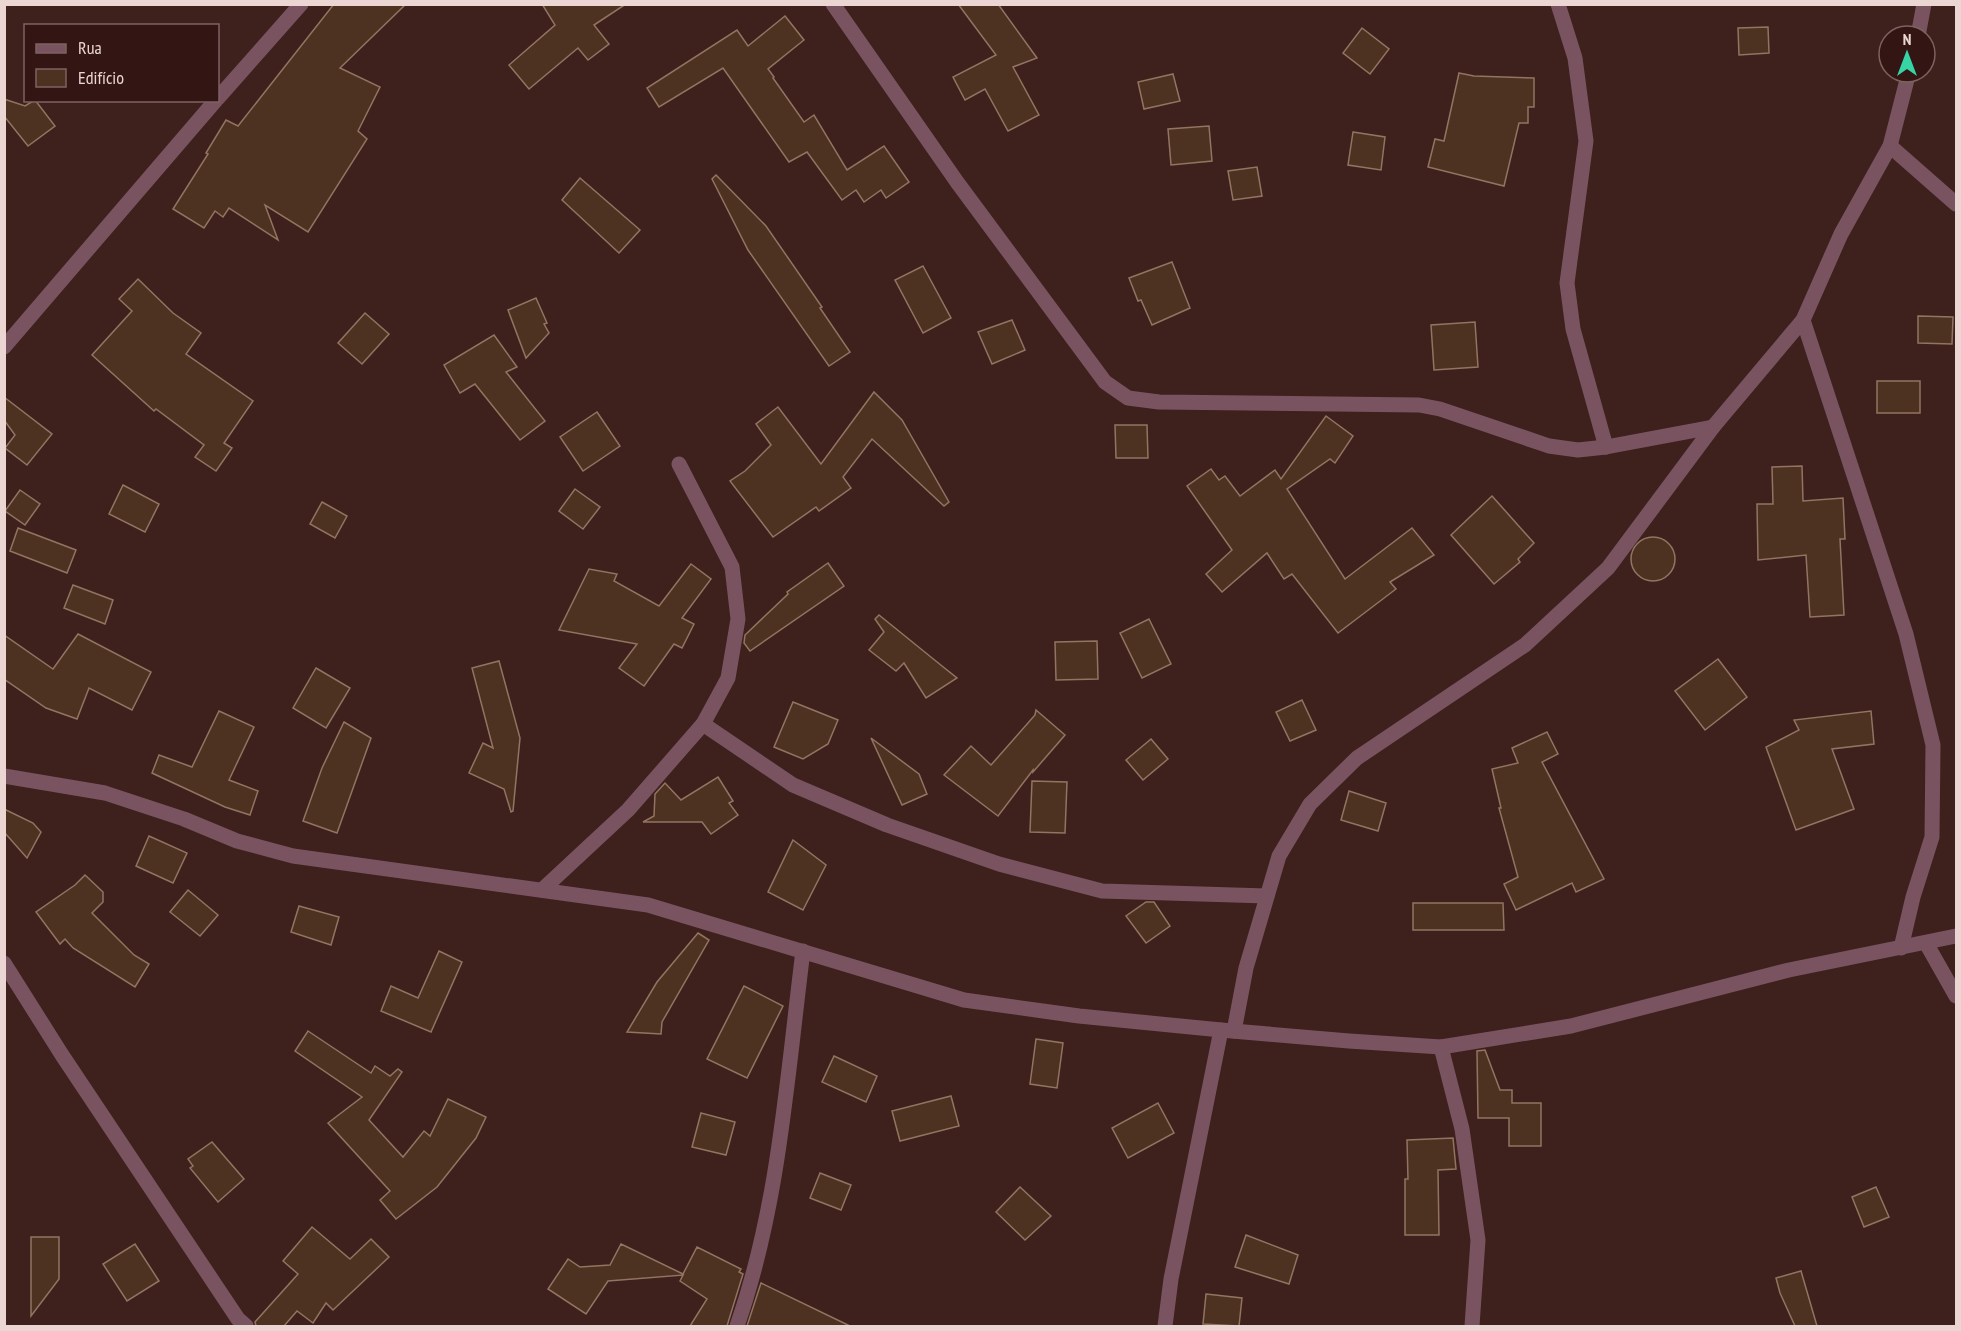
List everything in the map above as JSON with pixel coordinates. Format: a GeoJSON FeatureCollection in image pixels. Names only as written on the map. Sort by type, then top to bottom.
{"type":"FeatureCollection","features":[{"type":"Feature","properties":{"kind":"street"},"geometry":{"type":"LineString","coordinates":[[219,97],[301,4]]}},
{"type":"Feature","properties":{"kind":"street"},"geometry":{"type":"LineString","coordinates":[[833,4],[957,182],[1105,382],[1128,398],[1159,402],[1419,405],[1440,409],[1550,446],[1578,450],[1713,427]]}},
{"type":"Feature","properties":{"kind":"street"},"geometry":{"type":"LineString","coordinates":[[1558,4],[1575,58],[1586,141],[1567,283],[1573,328],[1606,447]]}},
{"type":"Feature","properties":{"kind":"street"},"geometry":{"type":"LineString","coordinates":[[1920,24],[1924,4]]}},
{"type":"Feature","properties":{"kind":"street"},"geometry":{"type":"LineString","coordinates":[[1165,1326],[1171,1279],[1228,1031],[1279,856],[1310,804],[1357,758],[1525,645],[1608,568],[1713,427],[1803,320],[1841,234],[1890,146],[1906,84]]}},
{"type":"Feature","properties":{"kind":"street"},"geometry":{"type":"LineString","coordinates":[[4,347],[214,102]]}},
{"type":"Feature","properties":{"kind":"street"},"geometry":{"type":"LineString","coordinates":[[1890,146],[1956,204]]}},
{"type":"Feature","properties":{"kind":"street"},"geometry":{"type":"LineString","coordinates":[[1803,320],[1906,634],[1933,745],[1932,837],[1913,897],[1901,948]]}},
{"type":"Feature","properties":{"kind":"street"},"geometry":{"type":"LineString","coordinates":[[542,890],[628,810],[703,724],[728,678],[738,619],[732,567],[679,464]]}},
{"type":"Feature","properties":{"kind":"street"},"geometry":{"type":"LineString","coordinates":[[703,724],[793,785],[887,825],[999,864],[1102,891],[1267,896]]}},
{"type":"Feature","properties":{"kind":"street"},"geometry":{"type":"LineString","coordinates":[[4,776],[105,793],[184,819],[237,841],[293,856],[648,905],[963,1000],[1079,1016],[1228,1031],[1441,1047],[1571,1026],[1789,970],[1956,936]]}},
{"type":"Feature","properties":{"kind":"street"},"geometry":{"type":"LineString","coordinates":[[1926,943],[1956,996]]}},
{"type":"Feature","properties":{"kind":"street"},"geometry":{"type":"LineString","coordinates":[[737,1326],[749,1290],[777,1166],[802,951]]}},
{"type":"Feature","properties":{"kind":"street"},"geometry":{"type":"LineString","coordinates":[[4,963],[238,1319],[246,1326]]}},
{"type":"Feature","properties":{"kind":"street"},"geometry":{"type":"LineString","coordinates":[[1441,1047],[1462,1129],[1478,1239],[1472,1326]]}},
{"type":"Feature","properties":{"kind":"building"},"geometry":{"type":"Polygon","coordinates":[[[334,4],[406,4],[340,68],[380,87],[358,131],[367,139],[308,232],[265,205],[278,240],[229,208],[223,217],[215,211],[204,228],[173,209],[208,154],[206,153],[226,120],[238,126],[334,4]]]}},
{"type":"Feature","properties":{"kind":"building"},"geometry":{"type":"Polygon","coordinates":[[[542,4],[626,4],[594,25],[609,44],[588,60],[578,48],[529,89],[509,65],[555,25],[542,4]]]}},
{"type":"Feature","properties":{"kind":"building"},"geometry":{"type":"Polygon","coordinates":[[[958,4],[998,4],[1037,58],[1013,67],[1039,115],[1008,131],[985,89],[965,100],[953,77],[996,55],[958,4]]]}},
{"type":"Feature","properties":{"kind":"building"},"geometry":{"type":"Polygon","coordinates":[[[785,16],[804,40],[768,69],[804,122],[814,115],[847,170],[884,146],[909,182],[886,198],[881,190],[864,202],[856,190],[842,200],[807,152],[789,162],[723,68],[659,107],[647,88],[737,30],[748,46],[785,16]]]}},
{"type":"Feature","properties":{"kind":"building"},"geometry":{"type":"Polygon","coordinates":[[[1768,27],[1769,53],[1739,55],[1738,28],[1768,27]]]}},
{"type":"Feature","properties":{"kind":"building"},"geometry":{"type":"Polygon","coordinates":[[[1362,28],[1389,49],[1370,74],[1343,53],[1362,28]]]}},
{"type":"Feature","properties":{"kind":"building"},"geometry":{"type":"Polygon","coordinates":[[[1459,73],[1474,76],[1534,78],[1534,107],[1528,107],[1528,123],[1519,123],[1504,186],[1428,167],[1435,139],[1444,141],[1459,73]]]}},
{"type":"Feature","properties":{"kind":"building"},"geometry":{"type":"Polygon","coordinates":[[[1173,74],[1180,101],[1144,109],[1138,82],[1173,74]]]}},
{"type":"Feature","properties":{"kind":"building"},"geometry":{"type":"Polygon","coordinates":[[[4,99],[25,106],[37,102],[55,126],[28,146],[4,116],[4,99]]]}},
{"type":"Feature","properties":{"kind":"building"},"geometry":{"type":"Polygon","coordinates":[[[1209,126],[1212,161],[1171,165],[1168,129],[1209,126]]]}},
{"type":"Feature","properties":{"kind":"building"},"geometry":{"type":"Polygon","coordinates":[[[1353,132],[1385,137],[1381,170],[1348,165],[1353,132]]]}},
{"type":"Feature","properties":{"kind":"building"},"geometry":{"type":"Polygon","coordinates":[[[1257,167],[1262,196],[1233,200],[1228,171],[1257,167]]]}},
{"type":"Feature","properties":{"kind":"building"},"geometry":{"type":"Polygon","coordinates":[[[716,175],[766,226],[850,352],[829,366],[748,250],[712,179],[716,175]]]}},
{"type":"Feature","properties":{"kind":"building"},"geometry":{"type":"Polygon","coordinates":[[[580,178],[640,230],[619,253],[562,200],[580,178]]]}},
{"type":"Feature","properties":{"kind":"building"},"geometry":{"type":"Polygon","coordinates":[[[1172,262],[1190,308],[1152,325],[1141,300],[1138,301],[1129,278],[1172,262]]]}},
{"type":"Feature","properties":{"kind":"building"},"geometry":{"type":"Polygon","coordinates":[[[923,266],[951,318],[923,333],[895,280],[923,266]]]}},
{"type":"Feature","properties":{"kind":"building"},"geometry":{"type":"Polygon","coordinates":[[[138,279],[173,313],[201,333],[186,354],[253,401],[224,443],[232,448],[216,471],[195,457],[204,445],[156,409],[154,411],[92,355],[132,311],[119,299],[138,279]]]}},
{"type":"Feature","properties":{"kind":"building"},"geometry":{"type":"Polygon","coordinates":[[[536,298],[549,333],[526,358],[508,310],[536,298]]]}},
{"type":"Feature","properties":{"kind":"building"},"geometry":{"type":"Polygon","coordinates":[[[365,313],[389,334],[362,364],[338,343],[365,313]]]}},
{"type":"Feature","properties":{"kind":"building"},"geometry":{"type":"Polygon","coordinates":[[[1918,316],[1953,317],[1952,344],[1918,343],[1918,316]]]}},
{"type":"Feature","properties":{"kind":"building"},"geometry":{"type":"Polygon","coordinates":[[[1012,320],[1025,350],[992,364],[978,332],[1012,320]]]}},
{"type":"Feature","properties":{"kind":"building"},"geometry":{"type":"Polygon","coordinates":[[[1475,322],[1478,367],[1434,370],[1431,325],[1475,322]]]}},
{"type":"Feature","properties":{"kind":"building"},"geometry":{"type":"Polygon","coordinates":[[[494,335],[517,367],[506,372],[545,421],[520,440],[475,384],[460,393],[444,365],[494,335]]]}},
{"type":"Feature","properties":{"kind":"building"},"geometry":{"type":"Polygon","coordinates":[[[1877,381],[1920,381],[1920,413],[1877,413],[1877,381]]]}},
{"type":"Feature","properties":{"kind":"building"},"geometry":{"type":"Polygon","coordinates":[[[874,392],[902,420],[949,502],[944,506],[872,439],[843,477],[851,488],[819,511],[816,507],[773,537],[730,481],[745,471],[771,445],[756,424],[778,407],[821,464],[874,392]]]}},
{"type":"Feature","properties":{"kind":"building"},"geometry":{"type":"Polygon","coordinates":[[[4,397],[52,434],[27,465],[5,448],[15,435],[4,420],[4,397]]]}},
{"type":"Feature","properties":{"kind":"building"},"geometry":{"type":"Polygon","coordinates":[[[597,412],[620,446],[583,471],[560,437],[597,412]]]}},
{"type":"Feature","properties":{"kind":"building"},"geometry":{"type":"Polygon","coordinates":[[[1326,416],[1353,436],[1335,463],[1330,459],[1287,489],[1345,579],[1412,528],[1434,555],[1390,582],[1396,589],[1338,633],[1292,574],[1284,579],[1267,553],[1222,592],[1206,574],[1232,550],[1187,486],[1211,469],[1219,480],[1225,476],[1240,496],[1275,470],[1281,479],[1326,416]]]}},
{"type":"Feature","properties":{"kind":"building"},"geometry":{"type":"Polygon","coordinates":[[[1115,425],[1147,425],[1148,458],[1116,458],[1115,425]]]}},
{"type":"Feature","properties":{"kind":"building"},"geometry":{"type":"Polygon","coordinates":[[[1802,466],[1803,501],[1843,498],[1845,539],[1840,539],[1844,615],[1810,617],[1806,555],[1758,560],[1757,504],[1773,504],[1772,467],[1802,466]]]}},
{"type":"Feature","properties":{"kind":"building"},"geometry":{"type":"Polygon","coordinates":[[[123,485],[159,504],[145,532],[109,514],[123,485]]]}},
{"type":"Feature","properties":{"kind":"building"},"geometry":{"type":"Polygon","coordinates":[[[575,489],[600,507],[583,529],[559,511],[575,489]]]}},
{"type":"Feature","properties":{"kind":"building"},"geometry":{"type":"Polygon","coordinates":[[[20,490],[40,504],[25,525],[5,511],[20,490]]]}},
{"type":"Feature","properties":{"kind":"building"},"geometry":{"type":"Polygon","coordinates":[[[1492,496],[1534,543],[1518,559],[1520,562],[1494,584],[1451,535],[1492,496]]]}},
{"type":"Feature","properties":{"kind":"building"},"geometry":{"type":"Polygon","coordinates":[[[322,502],[347,516],[335,538],[310,524],[322,502]]]}},
{"type":"Feature","properties":{"kind":"building"},"geometry":{"type":"Polygon","coordinates":[[[18,528],[76,550],[67,573],[10,551],[18,528]]]}},
{"type":"Feature","properties":{"kind":"building"},"geometry":{"type":"Polygon","coordinates":[[[1653,537],[1668,544],[1675,559],[1668,574],[1653,581],[1638,574],[1631,559],[1638,544],[1653,537]]]}},
{"type":"Feature","properties":{"kind":"building"},"geometry":{"type":"Polygon","coordinates":[[[828,563],[844,586],[750,651],[744,643],[745,635],[788,594],[787,592],[828,563]]]}},
{"type":"Feature","properties":{"kind":"building"},"geometry":{"type":"Polygon","coordinates":[[[691,564],[711,579],[682,618],[694,624],[682,648],[674,644],[644,686],[619,668],[637,644],[559,630],[589,569],[617,574],[614,581],[659,606],[691,564]]]}},
{"type":"Feature","properties":{"kind":"building"},"geometry":{"type":"Polygon","coordinates":[[[73,585],[113,600],[105,624],[64,608],[73,585]]]}},
{"type":"Feature","properties":{"kind":"building"},"geometry":{"type":"Polygon","coordinates":[[[879,615],[957,678],[926,698],[904,663],[896,671],[869,650],[884,632],[875,619],[879,615]]]}},
{"type":"Feature","properties":{"kind":"building"},"geometry":{"type":"Polygon","coordinates":[[[1149,619],[1171,664],[1142,678],[1120,633],[1149,619]]]}},
{"type":"Feature","properties":{"kind":"building"},"geometry":{"type":"Polygon","coordinates":[[[78,634],[151,672],[132,710],[89,688],[77,719],[46,708],[4,679],[4,635],[53,669],[78,634]]]}},
{"type":"Feature","properties":{"kind":"building"},"geometry":{"type":"Polygon","coordinates":[[[1097,641],[1098,679],[1056,680],[1055,642],[1097,641]]]}},
{"type":"Feature","properties":{"kind":"building"},"geometry":{"type":"Polygon","coordinates":[[[1718,659],[1747,697],[1705,730],[1675,691],[1718,659]]]}},
{"type":"Feature","properties":{"kind":"building"},"geometry":{"type":"Polygon","coordinates":[[[499,661],[520,738],[513,811],[511,812],[504,789],[469,773],[483,743],[493,748],[472,668],[499,661]]]}},
{"type":"Feature","properties":{"kind":"building"},"geometry":{"type":"Polygon","coordinates":[[[316,668],[350,688],[326,728],[293,708],[316,668]]]}},
{"type":"Feature","properties":{"kind":"building"},"geometry":{"type":"Polygon","coordinates":[[[1302,700],[1316,730],[1290,741],[1276,712],[1302,700]]]}},
{"type":"Feature","properties":{"kind":"building"},"geometry":{"type":"Polygon","coordinates":[[[793,702],[838,720],[828,744],[803,759],[774,747],[793,702]]]}},
{"type":"Feature","properties":{"kind":"building"},"geometry":{"type":"Polygon","coordinates":[[[1036,710],[1065,735],[1033,772],[1033,770],[998,816],[944,775],[971,746],[991,765],[1035,715],[1036,710]]]}},
{"type":"Feature","properties":{"kind":"building"},"geometry":{"type":"Polygon","coordinates":[[[219,711],[254,727],[229,780],[258,791],[250,815],[225,807],[152,773],[159,755],[192,767],[219,711]]]}},
{"type":"Feature","properties":{"kind":"building"},"geometry":{"type":"Polygon","coordinates":[[[1871,711],[1874,744],[1832,749],[1854,809],[1796,830],[1766,747],[1799,730],[1794,720],[1871,711]]]}},
{"type":"Feature","properties":{"kind":"building"},"geometry":{"type":"Polygon","coordinates":[[[344,722],[371,738],[337,833],[303,821],[322,768],[344,722]]]}},
{"type":"Feature","properties":{"kind":"building"},"geometry":{"type":"Polygon","coordinates":[[[1547,732],[1558,754],[1542,762],[1604,879],[1576,892],[1572,883],[1516,910],[1504,884],[1518,877],[1499,808],[1501,808],[1492,769],[1518,763],[1512,748],[1547,732]]]}},
{"type":"Feature","properties":{"kind":"building"},"geometry":{"type":"Polygon","coordinates":[[[871,738],[919,774],[927,794],[902,805],[871,738]]]}},
{"type":"Feature","properties":{"kind":"building"},"geometry":{"type":"Polygon","coordinates":[[[1151,739],[1168,759],[1143,780],[1126,760],[1151,739]]]}},
{"type":"Feature","properties":{"kind":"building"},"geometry":{"type":"Polygon","coordinates":[[[718,777],[733,801],[729,803],[738,815],[711,834],[702,822],[643,822],[654,816],[655,794],[665,783],[681,800],[718,777]]]}},
{"type":"Feature","properties":{"kind":"building"},"geometry":{"type":"Polygon","coordinates":[[[1032,781],[1067,782],[1065,833],[1030,832],[1032,781]]]}},
{"type":"Feature","properties":{"kind":"building"},"geometry":{"type":"Polygon","coordinates":[[[1349,791],[1386,803],[1378,831],[1341,820],[1349,791]]]}},
{"type":"Feature","properties":{"kind":"building"},"geometry":{"type":"Polygon","coordinates":[[[4,809],[33,823],[41,832],[27,858],[4,832],[4,809]]]}},
{"type":"Feature","properties":{"kind":"building"},"geometry":{"type":"Polygon","coordinates":[[[149,836],[187,853],[173,883],[136,866],[149,836]]]}},
{"type":"Feature","properties":{"kind":"building"},"geometry":{"type":"Polygon","coordinates":[[[793,840],[826,865],[803,910],[768,892],[793,840]]]}},
{"type":"Feature","properties":{"kind":"building"},"geometry":{"type":"Polygon","coordinates":[[[85,875],[103,892],[103,902],[92,913],[134,955],[149,964],[135,987],[73,948],[65,939],[60,944],[36,912],[75,885],[85,875]]]}},
{"type":"Feature","properties":{"kind":"building"},"geometry":{"type":"Polygon","coordinates":[[[188,890],[218,915],[200,936],[170,912],[188,890]]]}},
{"type":"Feature","properties":{"kind":"building"},"geometry":{"type":"Polygon","coordinates":[[[1146,902],[1154,902],[1170,926],[1146,943],[1126,916],[1146,902]]]}},
{"type":"Feature","properties":{"kind":"building"},"geometry":{"type":"Polygon","coordinates":[[[1413,903],[1503,903],[1504,930],[1413,930],[1413,903]]]}},
{"type":"Feature","properties":{"kind":"building"},"geometry":{"type":"Polygon","coordinates":[[[299,906],[339,917],[331,945],[291,932],[299,906]]]}},
{"type":"Feature","properties":{"kind":"building"},"geometry":{"type":"Polygon","coordinates":[[[698,933],[709,940],[662,1022],[661,1034],[627,1032],[657,982],[698,933]]]}},
{"type":"Feature","properties":{"kind":"building"},"geometry":{"type":"Polygon","coordinates":[[[439,951],[462,962],[431,1032],[381,1011],[391,986],[418,998],[439,951]]]}},
{"type":"Feature","properties":{"kind":"building"},"geometry":{"type":"Polygon","coordinates":[[[744,986],[783,1006],[747,1078],[707,1059],[744,986]]]}},
{"type":"Feature","properties":{"kind":"building"},"geometry":{"type":"Polygon","coordinates":[[[308,1031],[371,1073],[375,1066],[390,1076],[398,1069],[402,1072],[369,1120],[403,1157],[424,1131],[430,1136],[448,1099],[486,1117],[476,1138],[437,1187],[396,1219],[380,1200],[390,1191],[328,1123],[362,1097],[295,1051],[308,1031]]]}},
{"type":"Feature","properties":{"kind":"building"},"geometry":{"type":"Polygon","coordinates":[[[1036,1039],[1063,1043],[1057,1088],[1030,1084],[1036,1039]]]}},
{"type":"Feature","properties":{"kind":"building"},"geometry":{"type":"Polygon","coordinates":[[[1485,1050],[1500,1090],[1512,1090],[1512,1103],[1541,1103],[1541,1146],[1509,1146],[1509,1118],[1478,1118],[1477,1051],[1485,1050]]]}},
{"type":"Feature","properties":{"kind":"building"},"geometry":{"type":"Polygon","coordinates":[[[834,1056],[877,1076],[866,1102],[822,1082],[834,1056]]]}},
{"type":"Feature","properties":{"kind":"building"},"geometry":{"type":"Polygon","coordinates":[[[951,1096],[959,1126],[900,1141],[892,1111],[951,1096]]]}},
{"type":"Feature","properties":{"kind":"building"},"geometry":{"type":"Polygon","coordinates":[[[1158,1103],[1174,1133],[1128,1158],[1112,1128],[1158,1103]]]}},
{"type":"Feature","properties":{"kind":"building"},"geometry":{"type":"Polygon","coordinates":[[[701,1113],[735,1122],[726,1155],[692,1147],[701,1113]]]}},
{"type":"Feature","properties":{"kind":"building"},"geometry":{"type":"Polygon","coordinates":[[[1453,1138],[1456,1169],[1438,1170],[1439,1235],[1405,1235],[1405,1179],[1408,1179],[1407,1140],[1453,1138]]]}},
{"type":"Feature","properties":{"kind":"building"},"geometry":{"type":"Polygon","coordinates":[[[212,1142],[244,1179],[218,1202],[190,1168],[193,1166],[188,1159],[212,1142]]]}},
{"type":"Feature","properties":{"kind":"building"},"geometry":{"type":"Polygon","coordinates":[[[820,1173],[851,1185],[841,1210],[810,1198],[820,1173]]]}},
{"type":"Feature","properties":{"kind":"building"},"geometry":{"type":"Polygon","coordinates":[[[1020,1187],[1051,1216],[1025,1240],[996,1212],[1020,1187]]]}},
{"type":"Feature","properties":{"kind":"building"},"geometry":{"type":"Polygon","coordinates":[[[1876,1187],[1889,1217],[1864,1227],[1852,1197],[1876,1187]]]}},
{"type":"Feature","properties":{"kind":"building"},"geometry":{"type":"Polygon","coordinates":[[[312,1227],[350,1259],[371,1239],[389,1257],[333,1310],[326,1303],[313,1323],[297,1311],[284,1326],[256,1326],[255,1322],[298,1274],[283,1261],[312,1227]]]}},
{"type":"Feature","properties":{"kind":"building"},"geometry":{"type":"Polygon","coordinates":[[[1246,1235],[1298,1255],[1289,1284],[1235,1267],[1246,1235]]]}},
{"type":"Feature","properties":{"kind":"building"},"geometry":{"type":"Polygon","coordinates":[[[31,1237],[59,1237],[59,1279],[31,1316],[31,1237]]]}},
{"type":"Feature","properties":{"kind":"building"},"geometry":{"type":"Polygon","coordinates":[[[135,1244],[159,1281],[127,1301],[103,1264],[135,1244]]]}},
{"type":"Feature","properties":{"kind":"building"},"geometry":{"type":"Polygon","coordinates":[[[621,1244],[683,1274],[697,1247],[741,1269],[739,1272],[743,1274],[727,1326],[690,1326],[707,1299],[680,1281],[683,1275],[608,1281],[586,1314],[548,1289],[568,1259],[580,1267],[610,1265],[621,1244]]]}},
{"type":"Feature","properties":{"kind":"building"},"geometry":{"type":"Polygon","coordinates":[[[1801,1271],[1817,1326],[1795,1326],[1780,1293],[1776,1278],[1801,1271]]]}},
{"type":"Feature","properties":{"kind":"building"},"geometry":{"type":"Polygon","coordinates":[[[761,1283],[850,1326],[747,1326],[761,1283]]]}},
{"type":"Feature","properties":{"kind":"building"},"geometry":{"type":"Polygon","coordinates":[[[1206,1294],[1242,1298],[1239,1326],[1203,1324],[1206,1294]]]}}]}
